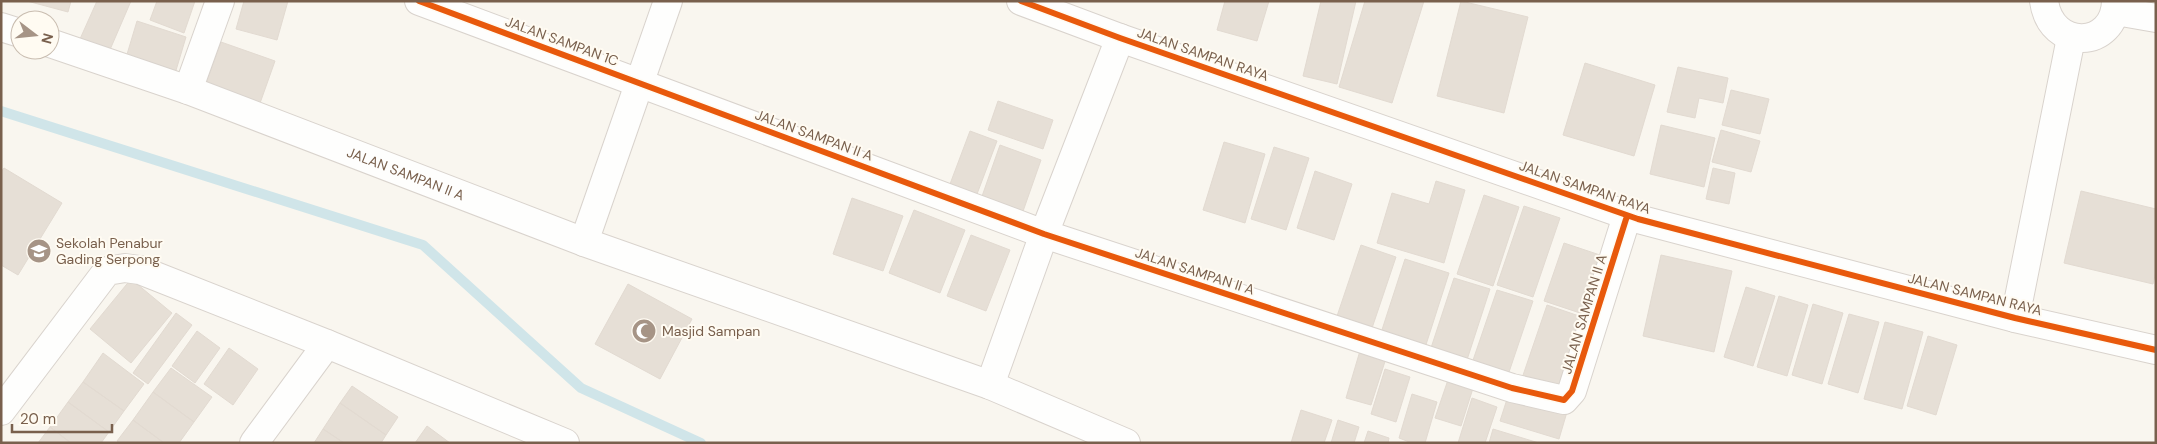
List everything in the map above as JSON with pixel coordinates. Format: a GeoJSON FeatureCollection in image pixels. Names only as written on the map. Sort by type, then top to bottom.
{"type":"FeatureCollection","features":[{"type":"Feature","properties":{"kind":"street"},"geometry":{"type":"LineString","coordinates":[[188,90],[220,1]]}},
{"type":"Feature","properties":{"kind":"street","name":"JALAN SAMPAN 1C"},"geometry":{"type":"LineString","coordinates":[[419,1],[640,83]]}},
{"type":"Feature","properties":{"kind":"street"},"geometry":{"type":"LineString","coordinates":[[584,242],[668,1]]}},
{"type":"Feature","properties":{"kind":"street","name":"JALAN SAMPAN RAYA"},"geometry":{"type":"LineString","coordinates":[[1021,1],[1120,38],[1627,216],[2015,318],[2156,350]]}},
{"type":"Feature","properties":{"kind":"street"},"geometry":{"type":"LineString","coordinates":[[2044,1],[2046,13],[2051,24],[2071,38],[2086,38],[2099,34],[2110,24],[2116,6],[2156,18]]}},
{"type":"Feature","properties":{"kind":"street"},"geometry":{"type":"LineString","coordinates":[[990,385],[1044,234],[1120,38]]}},
{"type":"Feature","properties":{"kind":"street"},"geometry":{"type":"LineString","coordinates":[[2015,318],[2071,38]]}},
{"type":"Feature","properties":{"kind":"street","name":"JALAN SAMPAN II A"},"geometry":{"type":"LineString","coordinates":[[60,46],[188,90],[584,242],[990,385],[1126,443]]}},
{"type":"Feature","properties":{"kind":"street","name":"JALAN SAMPAN II A"},"geometry":{"type":"LineString","coordinates":[[640,83],[1044,234],[1512,388],[1564,400],[1572,391],[1627,216]]}},
{"type":"Feature","properties":{"kind":"street"},"geometry":{"type":"LineString","coordinates":[[1,411],[106,271],[125,268],[140,270],[327,344],[548,440]]}},
{"type":"Feature","properties":{"kind":"street"},"geometry":{"type":"LineString","coordinates":[[254,443],[327,344]]}},
{"type":"Feature","properties":{"kind":"building"},"geometry":{"type":"Polygon","coordinates":[[[27,1],[71,1],[68,12],[27,1]]]}},
{"type":"Feature","properties":{"kind":"building"},"geometry":{"type":"Polygon","coordinates":[[[97,1],[131,1],[109,52],[80,39],[97,1]]]}},
{"type":"Feature","properties":{"kind":"building"},"geometry":{"type":"Polygon","coordinates":[[[157,1],[195,1],[184,33],[150,20],[157,1]]]}},
{"type":"Feature","properties":{"kind":"building"},"geometry":{"type":"Polygon","coordinates":[[[244,1],[288,1],[277,40],[236,29],[244,1]]]}},
{"type":"Feature","properties":{"kind":"building"},"geometry":{"type":"Polygon","coordinates":[[[1225,1],[1269,1],[1257,41],[1217,30],[1225,1]]]}},
{"type":"Feature","properties":{"kind":"building"},"geometry":{"type":"Polygon","coordinates":[[[1321,1],[1356,1],[1337,84],[1303,76],[1321,1]]]}},
{"type":"Feature","properties":{"kind":"building"},"geometry":{"type":"Polygon","coordinates":[[[1365,1],[1424,1],[1392,103],[1339,87],[1365,1]]]}},
{"type":"Feature","properties":{"kind":"building"},"geometry":{"type":"Polygon","coordinates":[[[1461,1],[1528,17],[1504,113],[1437,96],[1461,1]]]}},
{"type":"Feature","properties":{"kind":"building"},"geometry":{"type":"Polygon","coordinates":[[[137,21],[186,37],[174,77],[125,61],[137,21]]]}},
{"type":"Feature","properties":{"kind":"building"},"geometry":{"type":"Polygon","coordinates":[[[221,42],[275,61],[259,106],[205,86],[221,42]]]}},
{"type":"Feature","properties":{"kind":"building"},"geometry":{"type":"Polygon","coordinates":[[[1585,63],[1655,85],[1634,156],[1563,135],[1585,63]]]}},
{"type":"Feature","properties":{"kind":"building"},"geometry":{"type":"Polygon","coordinates":[[[1678,67],[1728,78],[1723,103],[1699,98],[1695,118],[1667,112],[1678,67]]]}},
{"type":"Feature","properties":{"kind":"building"},"geometry":{"type":"Polygon","coordinates":[[[1731,90],[1769,99],[1760,134],[1722,125],[1731,90]]]}},
{"type":"Feature","properties":{"kind":"building"},"geometry":{"type":"Polygon","coordinates":[[[998,101],[1053,120],[1043,149],[988,130],[998,101]]]}},
{"type":"Feature","properties":{"kind":"building"},"geometry":{"type":"Polygon","coordinates":[[[1661,125],[1715,138],[1704,187],[1650,174],[1661,125]]]}},
{"type":"Feature","properties":{"kind":"building"},"geometry":{"type":"Polygon","coordinates":[[[1721,130],[1760,141],[1751,172],[1712,162],[1721,130]]]}},
{"type":"Feature","properties":{"kind":"building"},"geometry":{"type":"Polygon","coordinates":[[[970,131],[997,141],[974,202],[947,192],[970,131]]]}},
{"type":"Feature","properties":{"kind":"building"},"geometry":{"type":"Polygon","coordinates":[[[1224,142],[1265,154],[1245,223],[1203,210],[1224,142]]]}},
{"type":"Feature","properties":{"kind":"building"},"geometry":{"type":"Polygon","coordinates":[[[1000,145],[1041,160],[1021,217],[980,202],[1000,145]]]}},
{"type":"Feature","properties":{"kind":"building"},"geometry":{"type":"Polygon","coordinates":[[[1274,147],[1309,158],[1286,230],[1251,219],[1274,147]]]}},
{"type":"Feature","properties":{"kind":"building"},"geometry":{"type":"Polygon","coordinates":[[[4,168],[62,203],[18,275],[1,265],[1,172],[4,168]]]}},
{"type":"Feature","properties":{"kind":"building"},"geometry":{"type":"Polygon","coordinates":[[[1713,168],[1735,173],[1729,204],[1706,199],[1713,168]]]}},
{"type":"Feature","properties":{"kind":"building"},"geometry":{"type":"Polygon","coordinates":[[[1315,171],[1352,184],[1334,240],[1297,228],[1315,171]]]}},
{"type":"Feature","properties":{"kind":"building"},"geometry":{"type":"Polygon","coordinates":[[[1436,181],[1465,190],[1444,263],[1377,243],[1392,193],[1429,204],[1436,181]]]}},
{"type":"Feature","properties":{"kind":"building"},"geometry":{"type":"Polygon","coordinates":[[[2081,191],[2156,209],[2156,271],[2153,284],[2064,263],[2081,191]]]}},
{"type":"Feature","properties":{"kind":"building"},"geometry":{"type":"Polygon","coordinates":[[[1484,195],[1519,207],[1493,286],[1457,274],[1484,195]]]}},
{"type":"Feature","properties":{"kind":"building"},"geometry":{"type":"Polygon","coordinates":[[[852,198],[903,216],[883,271],[833,254],[852,198]]]}},
{"type":"Feature","properties":{"kind":"building"},"geometry":{"type":"Polygon","coordinates":[[[1524,206],[1560,218],[1533,297],[1497,285],[1524,206]]]}},
{"type":"Feature","properties":{"kind":"building"},"geometry":{"type":"Polygon","coordinates":[[[914,210],[965,230],[940,293],[889,273],[914,210]]]}},
{"type":"Feature","properties":{"kind":"building"},"geometry":{"type":"Polygon","coordinates":[[[971,235],[1010,250],[986,311],[947,296],[971,235]]]}},
{"type":"Feature","properties":{"kind":"building"},"geometry":{"type":"Polygon","coordinates":[[[1564,243],[1603,256],[1583,314],[1544,301],[1564,243]]]}},
{"type":"Feature","properties":{"kind":"building"},"geometry":{"type":"Polygon","coordinates":[[[1361,245],[1396,257],[1369,337],[1334,325],[1361,245]]]}},
{"type":"Feature","properties":{"kind":"building"},"geometry":{"type":"Polygon","coordinates":[[[1661,255],[1732,271],[1714,352],[1643,336],[1661,255]]]}},
{"type":"Feature","properties":{"kind":"building"},"geometry":{"type":"Polygon","coordinates":[[[1405,259],[1449,273],[1423,354],[1379,339],[1405,259]]]}},
{"type":"Feature","properties":{"kind":"building"},"geometry":{"type":"Polygon","coordinates":[[[1454,278],[1490,289],[1464,369],[1428,357],[1454,278]]]}},
{"type":"Feature","properties":{"kind":"building"},"geometry":{"type":"Polygon","coordinates":[[[131,279],[172,313],[131,363],[90,329],[131,279]]]}},
{"type":"Feature","properties":{"kind":"building","name":"Masjid Sampan"},"geometry":{"type":"Polygon","coordinates":[[[628,284],[692,319],[660,379],[595,344],[628,284]]]}},
{"type":"Feature","properties":{"kind":"building"},"geometry":{"type":"Polygon","coordinates":[[[1746,287],[1775,296],[1753,366],[1724,357],[1746,287]]]}},
{"type":"Feature","properties":{"kind":"building"},"geometry":{"type":"Polygon","coordinates":[[[1497,290],[1533,301],[1506,381],[1470,369],[1497,290]]]}},
{"type":"Feature","properties":{"kind":"building"},"geometry":{"type":"Polygon","coordinates":[[[1779,296],[1808,305],[1787,376],[1757,367],[1779,296]]]}},
{"type":"Feature","properties":{"kind":"building"},"geometry":{"type":"Polygon","coordinates":[[[1813,304],[1843,313],[1822,384],[1792,375],[1813,304]]]}},
{"type":"Feature","properties":{"kind":"building"},"geometry":{"type":"Polygon","coordinates":[[[1547,305],[1582,317],[1555,396],[1520,384],[1547,305]]]}},
{"type":"Feature","properties":{"kind":"building"},"geometry":{"type":"Polygon","coordinates":[[[176,313],[192,325],[148,384],[133,373],[176,313]]]}},
{"type":"Feature","properties":{"kind":"building"},"geometry":{"type":"Polygon","coordinates":[[[1849,314],[1879,322],[1858,393],[1828,384],[1849,314]]]}},
{"type":"Feature","properties":{"kind":"building"},"geometry":{"type":"Polygon","coordinates":[[[1885,322],[1923,332],[1902,409],[1864,399],[1885,322]]]}},
{"type":"Feature","properties":{"kind":"building"},"geometry":{"type":"Polygon","coordinates":[[[197,331],[220,348],[195,383],[172,366],[197,331]]]}},
{"type":"Feature","properties":{"kind":"building"},"geometry":{"type":"Polygon","coordinates":[[[1928,336],[1957,345],[1936,415],[1907,406],[1928,336]]]}},
{"type":"Feature","properties":{"kind":"building"},"geometry":{"type":"Polygon","coordinates":[[[1362,344],[1388,352],[1371,405],[1346,398],[1362,344]]]}},
{"type":"Feature","properties":{"kind":"building"},"geometry":{"type":"Polygon","coordinates":[[[229,348],[258,369],[233,405],[204,384],[229,348]]]}},
{"type":"Feature","properties":{"kind":"building"},"geometry":{"type":"Polygon","coordinates":[[[103,353],[144,384],[124,411],[83,382],[103,353]]]}},
{"type":"Feature","properties":{"kind":"building"},"geometry":{"type":"Polygon","coordinates":[[[171,368],[212,397],[194,422],[153,392],[171,368]]]}},
{"type":"Feature","properties":{"kind":"building"},"geometry":{"type":"Polygon","coordinates":[[[1385,369],[1410,377],[1396,422],[1371,414],[1385,369]]]}},
{"type":"Feature","properties":{"kind":"building"},"geometry":{"type":"Polygon","coordinates":[[[1450,374],[1475,382],[1461,426],[1435,418],[1450,374]]]}},
{"type":"Feature","properties":{"kind":"building"},"geometry":{"type":"Polygon","coordinates":[[[83,382],[124,411],[109,432],[68,402],[83,382]]]}},
{"type":"Feature","properties":{"kind":"building"},"geometry":{"type":"Polygon","coordinates":[[[352,386],[398,417],[386,435],[340,403],[352,386]]]}},
{"type":"Feature","properties":{"kind":"building"},"geometry":{"type":"Polygon","coordinates":[[[153,392],[194,422],[179,443],[164,443],[133,420],[153,392]]]}},
{"type":"Feature","properties":{"kind":"building"},"geometry":{"type":"Polygon","coordinates":[[[1509,393],[1567,412],[1559,439],[1500,421],[1509,393]]]}},
{"type":"Feature","properties":{"kind":"building"},"geometry":{"type":"Polygon","coordinates":[[[1412,394],[1437,402],[1425,443],[1412,443],[1399,438],[1412,394]]]}},
{"type":"Feature","properties":{"kind":"building"},"geometry":{"type":"Polygon","coordinates":[[[1472,398],[1497,407],[1485,443],[1458,443],[1472,398]]]}},
{"type":"Feature","properties":{"kind":"building"},"geometry":{"type":"Polygon","coordinates":[[[68,402],[109,432],[101,443],[71,443],[50,427],[68,402]]]}},
{"type":"Feature","properties":{"kind":"building"},"geometry":{"type":"Polygon","coordinates":[[[340,403],[386,435],[381,443],[344,443],[323,429],[340,403]]]}},
{"type":"Feature","properties":{"kind":"building"},"geometry":{"type":"Polygon","coordinates":[[[1301,410],[1332,420],[1324,443],[1291,443],[1301,410]]]}},
{"type":"Feature","properties":{"kind":"building"},"geometry":{"type":"Polygon","coordinates":[[[133,420],[164,443],[120,443],[117,441],[133,420]]]}},
{"type":"Feature","properties":{"kind":"building"},"geometry":{"type":"Polygon","coordinates":[[[1338,420],[1359,427],[1354,443],[1331,443],[1338,420]]]}},
{"type":"Feature","properties":{"kind":"building"},"geometry":{"type":"Polygon","coordinates":[[[427,426],[450,443],[415,443],[427,426]]]}},
{"type":"Feature","properties":{"kind":"building"},"geometry":{"type":"Polygon","coordinates":[[[50,427],[71,443],[38,443],[50,427]]]}},
{"type":"Feature","properties":{"kind":"building"},"geometry":{"type":"Polygon","coordinates":[[[323,429],[344,443],[314,443],[323,429]]]}},
{"type":"Feature","properties":{"kind":"building"},"geometry":{"type":"Polygon","coordinates":[[[1493,429],[1539,443],[1489,443],[1493,429]]]}},
{"type":"Feature","properties":{"kind":"building"},"geometry":{"type":"Polygon","coordinates":[[[1368,431],[1389,438],[1388,443],[1364,443],[1368,431]]]}},
{"type":"Feature","properties":{"kind":"waterway"},"geometry":{"type":"LineString","coordinates":[[1,111],[423,245],[581,388],[701,443]]}},
{"type":"Feature","properties":{"kind":"cycle path"},"geometry":{"type":"LineString","coordinates":[[419,1],[1044,234],[1512,388],[1564,400],[1572,391],[1627,216]]}},
{"type":"Feature","properties":{"kind":"cycle path"},"geometry":{"type":"LineString","coordinates":[[1021,1],[1120,38],[1638,219],[2015,318],[2156,350]]}},
{"type":"Feature","properties":{"kind":"place","name":"Sekolah Penabur Gading Serpong"},"geometry":{"type":"Point","coordinates":[39,251]}},
{"type":"Feature","properties":{"kind":"place","name":"Masjid Sampan"},"geometry":{"type":"Point","coordinates":[644,331]}}]}
